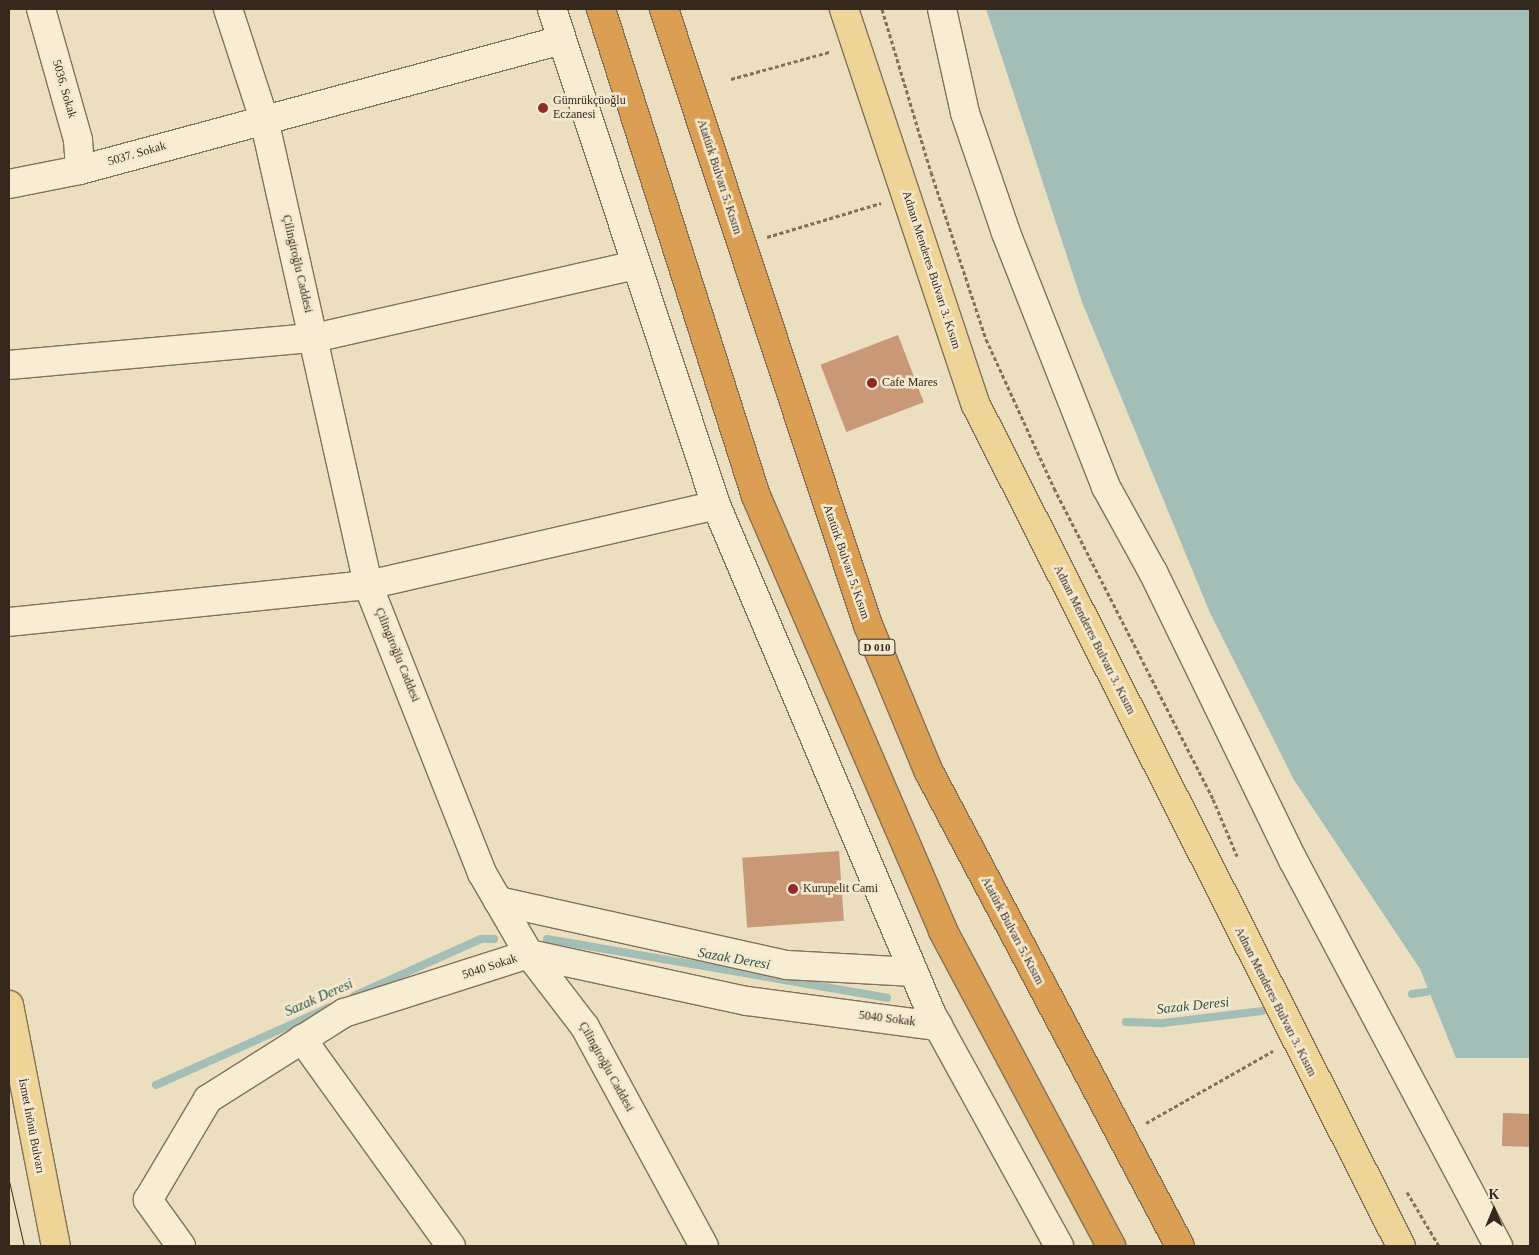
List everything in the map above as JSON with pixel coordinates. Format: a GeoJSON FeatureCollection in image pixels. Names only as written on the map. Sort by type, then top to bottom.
{"type":"FeatureCollection","features":[{"type":"Feature","properties":{"kind":"highway"},"geometry":{"type":"LineString","coordinates":[[601,9],[756,496],[943,931],[1111,1246]]}},
{"type":"Feature","properties":{"kind":"highway","name":"Atatürk Bulvarı 5. Kısım"},"geometry":{"type":"LineString","coordinates":[[664,9],[872,634],[929,772],[1180,1246]]}},
{"type":"Feature","properties":{"kind":"main road","name":"Adnan Menderes Bulvarı 3. Kısım"},"geometry":{"type":"LineString","coordinates":[[844,9],[976,405],[1294,1039],[1401,1246]]}},
{"type":"Feature","properties":{"kind":"main road","name":"İsmet İnönü Bulvarı"},"geometry":{"type":"LineString","coordinates":[[9,1006],[56,1246]]}},
{"type":"Feature","properties":{"kind":"street","name":"5036. Sokak"},"geometry":{"type":"LineString","coordinates":[[41,9],[78,140],[80,170]]}},
{"type":"Feature","properties":{"kind":"street","name":"Çilingiroğlu Caddesi"},"geometry":{"type":"LineString","coordinates":[[228,9],[264,119],[368,585],[482,873],[529,954],[584,1027],[704,1246]]}},
{"type":"Feature","properties":{"kind":"street"},"geometry":{"type":"LineString","coordinates":[[552,9],[716,505],[938,1026],[1059,1246]]}},
{"type":"Feature","properties":{"kind":"street"},"geometry":{"type":"LineString","coordinates":[[942,9],[965,113],[1039,319],[1106,486],[1153,572],[1293,860],[1498,1246]]}},
{"type":"Feature","properties":{"kind":"street","name":"5037. Sokak"},"geometry":{"type":"LineString","coordinates":[[9,184],[80,170],[562,40]]}},
{"type":"Feature","properties":{"kind":"street"},"geometry":{"type":"LineString","coordinates":[[9,365],[314,338],[636,265]]}},
{"type":"Feature","properties":{"kind":"street"},"geometry":{"type":"LineString","coordinates":[[9,622],[368,585],[716,505]]}},
{"type":"Feature","properties":{"kind":"street"},"geometry":{"type":"LineString","coordinates":[[498,901],[787,964],[914,972]]}},
{"type":"Feature","properties":{"kind":"street","name":"5040 Sokak"},"geometry":{"type":"LineString","coordinates":[[181,1246],[148,1200],[208,1099],[344,1013],[529,954],[747,1001],[938,1026]]}},
{"type":"Feature","properties":{"kind":"street"},"geometry":{"type":"LineString","coordinates":[[302,1039],[451,1246]]}},
{"type":"Feature","properties":{"kind":"path"},"geometry":{"type":"LineString","coordinates":[[882,9],[931,172],[986,339],[1054,488],[1213,799],[1239,859]]}},
{"type":"Feature","properties":{"kind":"path"},"geometry":{"type":"LineString","coordinates":[[731,79],[856,45]]}},
{"type":"Feature","properties":{"kind":"path"},"geometry":{"type":"LineString","coordinates":[[767,237],[906,195]]}},
{"type":"Feature","properties":{"kind":"path"},"geometry":{"type":"LineString","coordinates":[[1121,1137],[1294,1039]]}},
{"type":"Feature","properties":{"kind":"path"},"geometry":{"type":"LineString","coordinates":[[1405,1188],[1439,1246]]}},
{"type":"Feature","properties":{"kind":"water"},"geometry":{"type":"Polygon","coordinates":[[[986,9],[1530,9],[1530,1058],[1456,1058],[1420,969],[1294,780],[1210,613],[1082,302],[986,9]]]}},
{"type":"Feature","properties":{"kind":"building","name":"Cafe Mares"},"geometry":{"type":"Polygon","coordinates":[[[898,335],[924,402],[846,432],[821,365],[898,335]]]}},
{"type":"Feature","properties":{"kind":"building","name":"Kurupelit Cami"},"geometry":{"type":"Polygon","coordinates":[[[839,851],[844,921],[747,928],[742,858],[839,851]]]}},
{"type":"Feature","properties":{"kind":"building"},"geometry":{"type":"Polygon","coordinates":[[[1503,1113],[1530,1114],[1529,1147],[1502,1146],[1503,1113]]]}},
{"type":"Feature","properties":{"kind":"waterway","name":"Sazak Deresi"},"geometry":{"type":"LineString","coordinates":[[354,996],[481,939],[494,939]]}},
{"type":"Feature","properties":{"kind":"waterway","name":"Sazak Deresi"},"geometry":{"type":"LineString","coordinates":[[547,939],[887,998]]}},
{"type":"Feature","properties":{"kind":"waterway","name":"Sazak Deresi"},"geometry":{"type":"LineString","coordinates":[[1412,994],[1427,992]]}},
{"type":"Feature","properties":{"kind":"waterway","name":"Sazak Deresi"},"geometry":{"type":"LineString","coordinates":[[156,1085],[330,1007]]}},
{"type":"Feature","properties":{"kind":"waterway","name":"Sazak Deresi"},"geometry":{"type":"LineString","coordinates":[[1126,1022],[1163,1023],[1262,1011]]}},
{"type":"Feature","properties":{"kind":"tram line"},"geometry":{"type":"LineString","coordinates":[[9,1181],[24,1246]]}},
{"type":"Feature","properties":{"kind":"place","name":"Gümrükçüoğlu Eczanesi"},"geometry":{"type":"Point","coordinates":[543,108]}},
{"type":"Feature","properties":{"kind":"place","name":"Cafe Mares"},"geometry":{"type":"Point","coordinates":[872,383]}},
{"type":"Feature","properties":{"kind":"place","name":"Kurupelit Cami"},"geometry":{"type":"Point","coordinates":[793,889]}}]}
